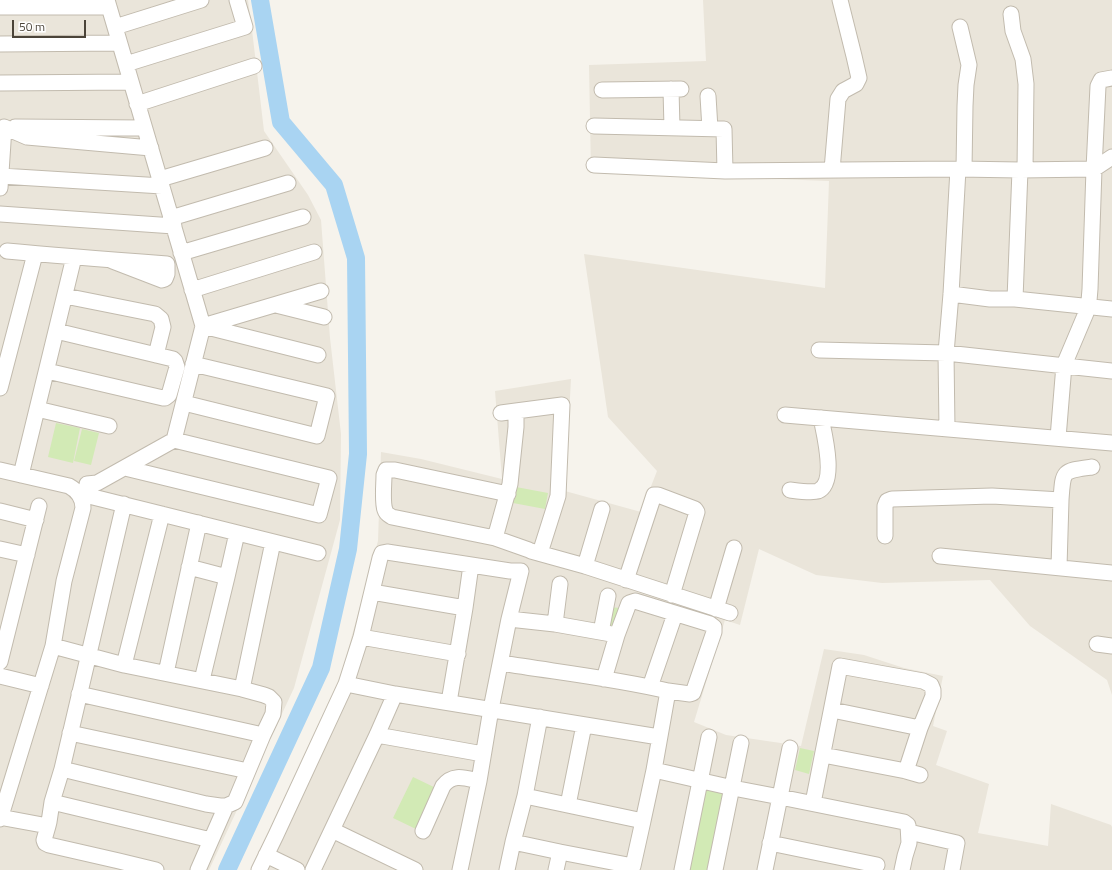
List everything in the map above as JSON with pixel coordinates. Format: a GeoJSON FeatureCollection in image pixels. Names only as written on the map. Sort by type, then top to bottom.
{"type":"FeatureCollection","features":[{"type":"Feature","properties":{"kind":"street"},"geometry":{"type":"LineString","coordinates":[[115,27],[201,0]]}},
{"type":"Feature","properties":{"kind":"street"},"geometry":{"type":"LineString","coordinates":[[126,64],[245,27],[237,0]]}},
{"type":"Feature","properties":{"kind":"street"},"geometry":{"type":"LineString","coordinates":[[832,170],[838,98],[843,92],[856,84],[859,78],[840,0]]}},
{"type":"Feature","properties":{"kind":"street"},"geometry":{"type":"LineString","coordinates":[[0,7],[108,3],[203,326],[174,440]]}},
{"type":"Feature","properties":{"kind":"street"},"geometry":{"type":"LineString","coordinates":[[1011,14],[1013,31],[1023,60],[1026,84],[1014,299]]}},
{"type":"Feature","properties":{"kind":"street"},"geometry":{"type":"LineString","coordinates":[[948,429],[946,353],[961,169],[966,85],[969,65],[960,27]]}},
{"type":"Feature","properties":{"kind":"street"},"geometry":{"type":"LineString","coordinates":[[0,44],[119,43]]}},
{"type":"Feature","properties":{"kind":"street"},"geometry":{"type":"LineString","coordinates":[[137,104],[254,66]]}},
{"type":"Feature","properties":{"kind":"street"},"geometry":{"type":"LineString","coordinates":[[1058,438],[1064,365],[1086,312],[1090,289],[1098,86],[1101,80],[1112,78]]}},
{"type":"Feature","properties":{"kind":"street"},"geometry":{"type":"LineString","coordinates":[[0,83],[131,82]]}},
{"type":"Feature","properties":{"kind":"street"},"geometry":{"type":"LineString","coordinates":[[602,90],[676,89],[672,128]]}},
{"type":"Feature","properties":{"kind":"street"},"geometry":{"type":"LineString","coordinates":[[708,96],[710,129]]}},
{"type":"Feature","properties":{"kind":"street"},"geometry":{"type":"LineString","coordinates":[[594,126],[724,129],[725,171]]}},
{"type":"Feature","properties":{"kind":"street"},"geometry":{"type":"LineString","coordinates":[[2,127],[144,128]]}},
{"type":"Feature","properties":{"kind":"street"},"geometry":{"type":"LineString","coordinates":[[2,127],[27,137],[150,148]]}},
{"type":"Feature","properties":{"kind":"street"},"geometry":{"type":"LineString","coordinates":[[2,127],[0,182],[161,183],[265,148]]}},
{"type":"Feature","properties":{"kind":"street"},"geometry":{"type":"LineString","coordinates":[[594,164],[725,171],[961,169],[1022,170],[1094,169],[1112,157]]}},
{"type":"Feature","properties":{"kind":"street"},"geometry":{"type":"LineString","coordinates":[[0,214],[172,222],[288,183]]}},
{"type":"Feature","properties":{"kind":"street"},"geometry":{"type":"LineString","coordinates":[[181,253],[303,217]]}},
{"type":"Feature","properties":{"kind":"street"},"geometry":{"type":"LineString","coordinates":[[7,251],[110,260]]}},
{"type":"Feature","properties":{"kind":"street"},"geometry":{"type":"LineString","coordinates":[[192,290],[314,252]]}},
{"type":"Feature","properties":{"kind":"street"},"geometry":{"type":"LineString","coordinates":[[0,388],[35,254]]}},
{"type":"Feature","properties":{"kind":"street"},"geometry":{"type":"LineString","coordinates":[[21,475],[74,257]]}},
{"type":"Feature","properties":{"kind":"street"},"geometry":{"type":"LineString","coordinates":[[203,326],[275,304],[318,292],[320,316],[275,304]]}},
{"type":"Feature","properties":{"kind":"street"},"geometry":{"type":"LineString","coordinates":[[951,294],[990,299],[1014,299],[1112,309]]}},
{"type":"Feature","properties":{"kind":"street"},"geometry":{"type":"LineString","coordinates":[[65,296],[155,314],[161,319],[162,327],[156,355]]}},
{"type":"Feature","properties":{"kind":"street"},"geometry":{"type":"LineString","coordinates":[[203,326],[318,355]]}},
{"type":"Feature","properties":{"kind":"street"},"geometry":{"type":"LineString","coordinates":[[46,371],[165,398],[169,395],[178,367],[172,359],[56,331]]}},
{"type":"Feature","properties":{"kind":"street"},"geometry":{"type":"LineString","coordinates":[[819,350],[946,353],[1112,371]]}},
{"type":"Feature","properties":{"kind":"street"},"geometry":{"type":"LineString","coordinates":[[184,403],[317,436],[327,396],[193,364]]}},
{"type":"Feature","properties":{"kind":"street"},"geometry":{"type":"LineString","coordinates":[[460,870],[479,781],[491,709],[509,619],[521,571],[534,552],[558,496],[562,405],[501,413]]}},
{"type":"Feature","properties":{"kind":"street"},"geometry":{"type":"LineString","coordinates":[[37,409],[109,426]]}},
{"type":"Feature","properties":{"kind":"street"},"geometry":{"type":"LineString","coordinates":[[495,538],[510,484],[516,427],[516,411]]}},
{"type":"Feature","properties":{"kind":"street"},"geometry":{"type":"LineString","coordinates":[[785,415],[1112,443]]}},
{"type":"Feature","properties":{"kind":"street"},"geometry":{"type":"LineString","coordinates":[[790,490],[817,492],[823,488],[826,483],[829,462],[822,418]]}},
{"type":"Feature","properties":{"kind":"street"},"geometry":{"type":"LineString","coordinates":[[0,470],[69,486],[76,490],[84,490],[174,440],[329,478],[319,515],[125,468]]}},
{"type":"Feature","properties":{"kind":"street"},"geometry":{"type":"LineString","coordinates":[[1059,567],[1063,478],[1065,474],[1072,470],[1092,466]]}},
{"type":"Feature","properties":{"kind":"street"},"geometry":{"type":"LineString","coordinates":[[508,494],[396,470],[386,470],[384,475],[385,512],[392,517],[495,538],[534,552],[585,566],[723,611],[734,548]]}},
{"type":"Feature","properties":{"kind":"street"},"geometry":{"type":"LineString","coordinates":[[84,490],[93,496],[318,553]]}},
{"type":"Feature","properties":{"kind":"street"},"geometry":{"type":"LineString","coordinates":[[48,826],[0,818],[53,646],[64,581],[83,508],[84,490]]}},
{"type":"Feature","properties":{"kind":"street"},"geometry":{"type":"LineString","coordinates":[[626,580],[654,495],[658,495],[695,508],[697,512],[672,595]]}},
{"type":"Feature","properties":{"kind":"street"},"geometry":{"type":"LineString","coordinates":[[885,536],[885,506],[887,501],[892,499],[992,496],[1062,500]]}},
{"type":"Feature","properties":{"kind":"street"},"geometry":{"type":"LineString","coordinates":[[124,504],[44,840],[48,845],[156,870]]}},
{"type":"Feature","properties":{"kind":"street"},"geometry":{"type":"LineString","coordinates":[[585,566],[602,509]]}},
{"type":"Feature","properties":{"kind":"street"},"geometry":{"type":"LineString","coordinates":[[0,511],[38,513],[0,662]]}},
{"type":"Feature","properties":{"kind":"street"},"geometry":{"type":"LineString","coordinates":[[124,665],[162,514]]}},
{"type":"Feature","properties":{"kind":"street"},"geometry":{"type":"LineString","coordinates":[[166,673],[198,523]]}},
{"type":"Feature","properties":{"kind":"street"},"geometry":{"type":"LineString","coordinates":[[202,680],[237,533]]}},
{"type":"Feature","properties":{"kind":"street"},"geometry":{"type":"LineString","coordinates":[[242,689],[273,542]]}},
{"type":"Feature","properties":{"kind":"street"},"geometry":{"type":"LineString","coordinates":[[0,549],[28,556]]}},
{"type":"Feature","properties":{"kind":"street"},"geometry":{"type":"LineString","coordinates":[[258,870],[346,684],[361,637],[380,558],[384,552],[521,571]]}},
{"type":"Feature","properties":{"kind":"street"},"geometry":{"type":"LineString","coordinates":[[940,556],[1112,573]]}},
{"type":"Feature","properties":{"kind":"street"},"geometry":{"type":"LineString","coordinates":[[449,702],[466,608],[471,565]]}},
{"type":"Feature","properties":{"kind":"street"},"geometry":{"type":"LineString","coordinates":[[189,567],[227,577]]}},
{"type":"Feature","properties":{"kind":"street"},"geometry":{"type":"LineString","coordinates":[[555,624],[560,584]]}},
{"type":"Feature","properties":{"kind":"street"},"geometry":{"type":"LineString","coordinates":[[372,592],[466,608]]}},
{"type":"Feature","properties":{"kind":"street"},"geometry":{"type":"LineString","coordinates":[[601,632],[608,596]]}},
{"type":"Feature","properties":{"kind":"street"},"geometry":{"type":"LineString","coordinates":[[501,663],[690,694],[693,693],[714,632],[714,627],[710,624],[635,601],[629,603],[617,635],[604,679]]}},
{"type":"Feature","properties":{"kind":"street"},"geometry":{"type":"LineString","coordinates":[[650,687],[675,614]]}},
{"type":"Feature","properties":{"kind":"street"},"geometry":{"type":"LineString","coordinates":[[509,619],[555,624],[617,635]]}},
{"type":"Feature","properties":{"kind":"street"},"geometry":{"type":"LineString","coordinates":[[361,637],[458,654]]}},
{"type":"Feature","properties":{"kind":"street"},"geometry":{"type":"LineString","coordinates":[[53,646],[124,665],[242,689],[269,697],[274,702],[273,714],[235,802],[226,806],[206,804],[62,769]]}},
{"type":"Feature","properties":{"kind":"street"},"geometry":{"type":"LineString","coordinates":[[813,804],[840,666],[924,681],[931,685],[933,696],[920,728],[913,773],[823,755]]}},
{"type":"Feature","properties":{"kind":"street"},"geometry":{"type":"LineString","coordinates":[[0,676],[41,686]]}},
{"type":"Feature","properties":{"kind":"street"},"geometry":{"type":"LineString","coordinates":[[346,684],[395,694],[660,737]]}},
{"type":"Feature","properties":{"kind":"street"},"geometry":{"type":"LineString","coordinates":[[513,842],[560,852],[603,865],[633,866],[654,770],[668,691]]}},
{"type":"Feature","properties":{"kind":"street"},"geometry":{"type":"LineString","coordinates":[[79,694],[263,735]]}},
{"type":"Feature","properties":{"kind":"street"},"geometry":{"type":"LineString","coordinates":[[313,870],[395,694]]}},
{"type":"Feature","properties":{"kind":"street"},"geometry":{"type":"LineString","coordinates":[[832,710],[920,728]]}},
{"type":"Feature","properties":{"kind":"street"},"geometry":{"type":"LineString","coordinates":[[507,870],[525,796],[540,717]]}},
{"type":"Feature","properties":{"kind":"street"},"geometry":{"type":"LineString","coordinates":[[568,805],[584,724]]}},
{"type":"Feature","properties":{"kind":"street"},"geometry":{"type":"LineString","coordinates":[[70,733],[248,771]]}},
{"type":"Feature","properties":{"kind":"street"},"geometry":{"type":"LineString","coordinates":[[377,735],[483,754]]}},
{"type":"Feature","properties":{"kind":"street"},"geometry":{"type":"LineString","coordinates":[[682,870],[709,738]]}},
{"type":"Feature","properties":{"kind":"street"},"geometry":{"type":"LineString","coordinates":[[715,870],[741,743]]}},
{"type":"Feature","properties":{"kind":"street"},"geometry":{"type":"LineString","coordinates":[[765,870],[790,748]]}},
{"type":"Feature","properties":{"kind":"street"},"geometry":{"type":"LineString","coordinates":[[654,770],[733,788],[904,822],[908,825],[909,843],[903,863]]}},
{"type":"Feature","properties":{"kind":"street"},"geometry":{"type":"LineString","coordinates":[[423,831],[443,786],[447,781],[453,778],[464,777],[479,781]]}},
{"type":"Feature","properties":{"kind":"street"},"geometry":{"type":"LineString","coordinates":[[525,796],[643,821]]}},
{"type":"Feature","properties":{"kind":"street"},"geometry":{"type":"LineString","coordinates":[[52,802],[211,840]]}},
{"type":"Feature","properties":{"kind":"street"},"geometry":{"type":"LineString","coordinates":[[198,870],[226,806]]}},
{"type":"Feature","properties":{"kind":"street"},"geometry":{"type":"LineString","coordinates":[[883,818],[898,832],[903,863]]}},
{"type":"Feature","properties":{"kind":"street"},"geometry":{"type":"LineString","coordinates":[[332,830],[415,870]]}},
{"type":"Feature","properties":{"kind":"street"},"geometry":{"type":"LineString","coordinates":[[909,832],[958,843],[952,870]]}},
{"type":"Feature","properties":{"kind":"street"},"geometry":{"type":"LineString","coordinates":[[770,843],[849,865],[877,865]]}},
{"type":"Feature","properties":{"kind":"street"},"geometry":{"type":"LineString","coordinates":[[556,870],[560,852]]}},
{"type":"Feature","properties":{"kind":"street"},"geometry":{"type":"LineString","coordinates":[[266,855],[297,870]]}},
{"type":"Feature","properties":{"kind":"shaded area"},"geometry":{"type":"Polygon","coordinates":[[[0,0],[248,0],[264,131],[308,195],[321,220],[330,338],[341,434],[340,520],[294,688],[209,870],[0,870],[0,0]]]}},
{"type":"Feature","properties":{"kind":"shaded area"},"geometry":{"type":"Polygon","coordinates":[[[703,0],[1112,0],[1112,695],[1107,680],[1030,626],[990,580],[882,583],[816,575],[759,549],[740,625],[725,620],[694,722],[726,735],[801,746],[824,649],[864,655],[904,668],[943,676],[933,726],[947,731],[936,765],[989,784],[978,833],[1048,846],[1051,804],[1111,825],[1112,870],[251,870],[340,679],[378,541],[381,452],[421,459],[502,479],[495,391],[571,379],[565,491],[641,512],[657,471],[608,417],[584,254],[825,288],[829,181],[591,172],[589,65],[706,61],[703,0]]]}},
{"type":"Feature","properties":{"kind":"green space"},"geometry":{"type":"Polygon","coordinates":[[[56,423],[80,428],[73,463],[48,457],[56,423]]]}},
{"type":"Feature","properties":{"kind":"green space"},"geometry":{"type":"Polygon","coordinates":[[[82,429],[99,433],[91,465],[74,461],[82,429]]]}},
{"type":"Feature","properties":{"kind":"green space"},"geometry":{"type":"Polygon","coordinates":[[[516,487],[548,493],[545,509],[513,503],[516,487]]]}},
{"type":"Feature","properties":{"kind":"green space"},"geometry":{"type":"Polygon","coordinates":[[[609,607],[620,608],[617,630],[606,629],[609,607]]]}},
{"type":"Feature","properties":{"kind":"green space"},"geometry":{"type":"Polygon","coordinates":[[[800,748],[814,751],[809,774],[795,770],[800,748]]]}},
{"type":"Feature","properties":{"kind":"green space"},"geometry":{"type":"Polygon","coordinates":[[[413,777],[438,789],[418,830],[393,818],[413,777]]]}},
{"type":"Feature","properties":{"kind":"green space"},"geometry":{"type":"Polygon","coordinates":[[[703,788],[727,793],[711,870],[686,870],[703,788]]]}},
{"type":"Feature","properties":{"kind":"waterway"},"geometry":{"type":"LineString","coordinates":[[227,870],[321,668],[348,549],[358,454],[356,258],[334,185],[281,122],[260,0]]}}]}
